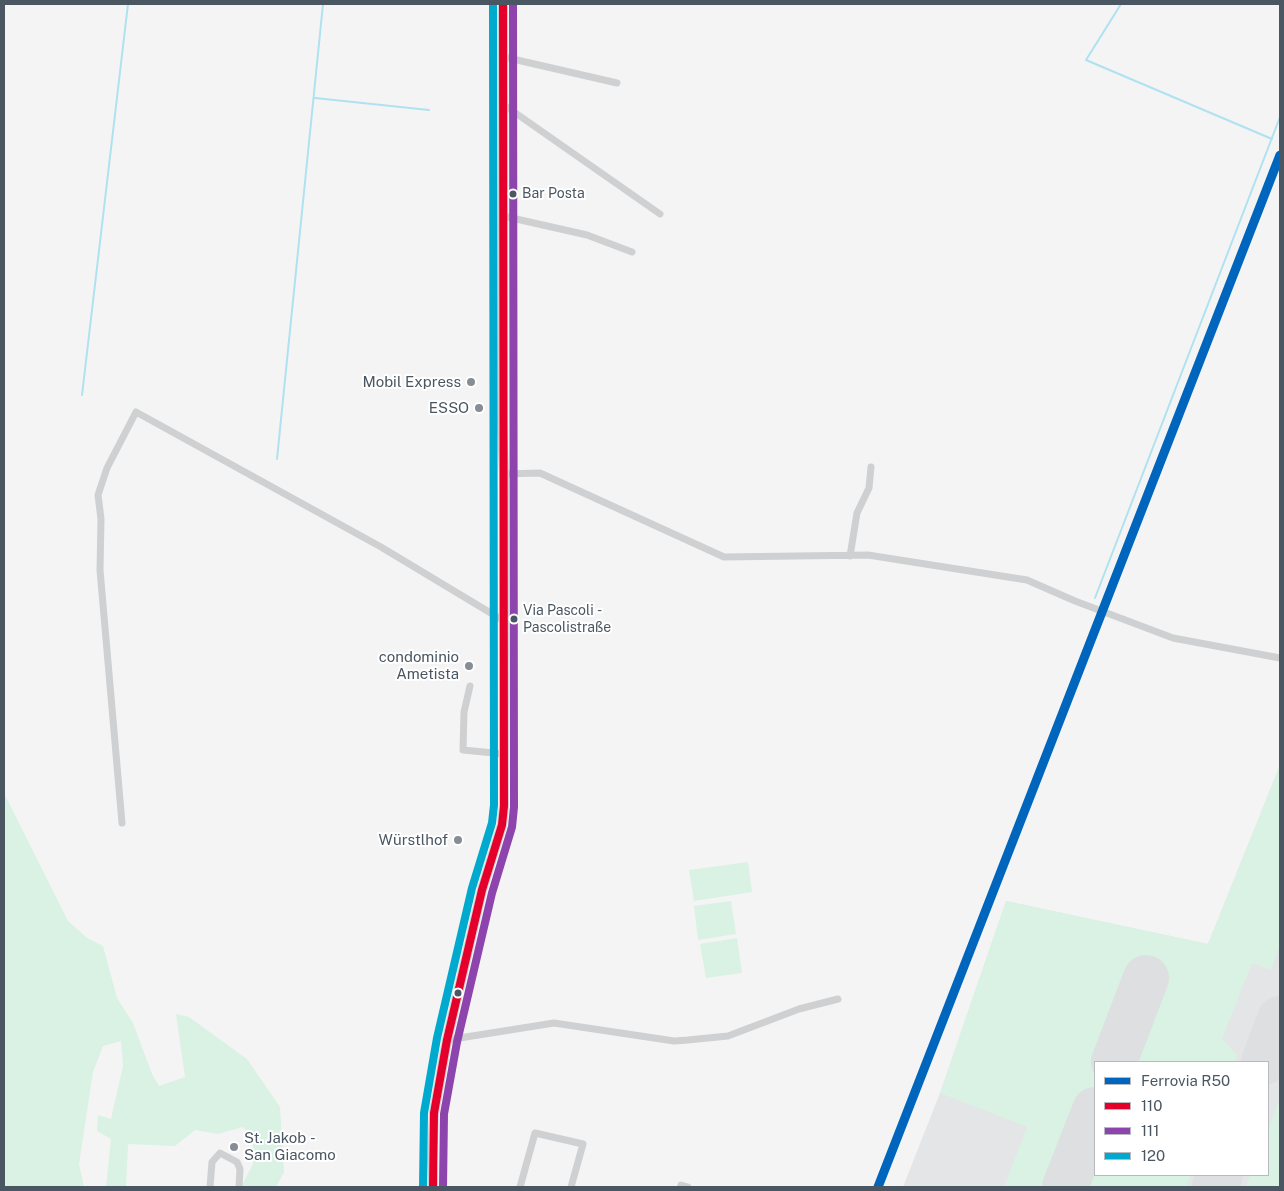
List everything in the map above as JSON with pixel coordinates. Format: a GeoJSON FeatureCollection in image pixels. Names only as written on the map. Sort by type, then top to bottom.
{"type":"FeatureCollection","features":[{"type":"Feature","properties":{"kind":"street"},"geometry":{"type":"LineString","coordinates":[[433,1187],[434,1113],[447,1040],[482,890],[502,826],[504,754],[504,474],[502,424],[503,4]]}},
{"type":"Feature","properties":{"kind":"street"},"geometry":{"type":"LineString","coordinates":[[504,57],[617,83]]}},
{"type":"Feature","properties":{"kind":"street"},"geometry":{"type":"LineString","coordinates":[[504,105],[660,214]]}},
{"type":"Feature","properties":{"kind":"street"},"geometry":{"type":"LineString","coordinates":[[503,216],[587,235],[632,252]]}},
{"type":"Feature","properties":{"kind":"street"},"geometry":{"type":"LineString","coordinates":[[122,823],[100,570],[101,519],[98,495],[107,468],[136,412],[381,547],[504,621]]}},
{"type":"Feature","properties":{"kind":"street"},"geometry":{"type":"LineString","coordinates":[[850,556],[857,513],[869,488],[871,467]]}},
{"type":"Feature","properties":{"kind":"street"},"geometry":{"type":"LineString","coordinates":[[504,474],[540,473],[724,557],[868,555],[1027,580],[1173,638],[1280,658]]}},
{"type":"Feature","properties":{"kind":"street"},"geometry":{"type":"LineString","coordinates":[[470,686],[464,712],[463,750],[504,754]]}},
{"type":"Feature","properties":{"kind":"street"},"geometry":{"type":"LineString","coordinates":[[447,1040],[554,1023],[674,1041],[728,1036],[799,1009],[838,999]]}},
{"type":"Feature","properties":{"kind":"street"},"geometry":{"type":"LineString","coordinates":[[520,1187],[535,1133],[583,1144],[571,1187]]}},
{"type":"Feature","properties":{"kind":"street"},"geometry":{"type":"LineString","coordinates":[[210,1187],[212,1162],[220,1153],[237,1162],[240,1169],[239,1187]]}},
{"type":"Feature","properties":{"kind":"shaded area"},"geometry":{"type":"Polygon","coordinates":[[[1280,765],[1280,1187],[903,1187],[940,1093],[1006,901],[1208,944],[1280,765]]]}},
{"type":"Feature","properties":{"kind":"green space"},"geometry":{"type":"Polygon","coordinates":[[[1280,765],[1280,945],[1271,970],[1252,963],[1222,1039],[1237,1055],[1235,1061],[1094,1061],[1094,1176],[1191,1176],[1186,1187],[1004,1187],[1027,1127],[940,1093],[1006,901],[1208,944],[1280,765]]]}},
{"type":"Feature","properties":{"kind":"green space"},"geometry":{"type":"Polygon","coordinates":[[[4,793],[68,921],[87,938],[103,946],[117,998],[133,1023],[152,1074],[159,1086],[185,1077],[176,1014],[189,1017],[247,1059],[280,1107],[284,1172],[276,1187],[241,1187],[253,1164],[253,1138],[243,1127],[218,1134],[195,1130],[175,1146],[128,1144],[126,1187],[106,1187],[111,1139],[97,1131],[98,1115],[111,1119],[123,1066],[121,1041],[103,1046],[93,1072],[79,1164],[84,1187],[4,1187],[4,793]]]}},
{"type":"Feature","properties":{"kind":"green space"},"geometry":{"type":"Polygon","coordinates":[[[748,862],[752,892],[694,901],[689,870],[748,862]]]}},
{"type":"Feature","properties":{"kind":"green space"},"geometry":{"type":"Polygon","coordinates":[[[731,901],[736,934],[698,940],[694,906],[731,901]]]}},
{"type":"Feature","properties":{"kind":"green space"},"geometry":{"type":"Polygon","coordinates":[[[737,938],[742,973],[706,978],[700,944],[737,938]]]}},
{"type":"Feature","properties":{"kind":"green space"},"geometry":{"type":"Polygon","coordinates":[[[1280,1098],[1280,1187],[1246,1187],[1250,1176],[1269,1176],[1269,1127],[1280,1098]]]}},
{"type":"Feature","properties":{"kind":"waterway"},"geometry":{"type":"LineString","coordinates":[[82,395],[128,4]]}},
{"type":"Feature","properties":{"kind":"waterway"},"geometry":{"type":"LineString","coordinates":[[277,459],[323,4]]}},
{"type":"Feature","properties":{"kind":"waterway"},"geometry":{"type":"LineString","coordinates":[[1121,4],[1086,60],[1272,139]]}},
{"type":"Feature","properties":{"kind":"waterway"},"geometry":{"type":"LineString","coordinates":[[315,98],[429,110]]}},
{"type":"Feature","properties":{"kind":"waterway"},"geometry":{"type":"LineString","coordinates":[[1095,598],[1280,117]]}},
{"type":"Feature","properties":{"kind":"runway"},"geometry":{"type":"LineString","coordinates":[[1114,1061],[1146,978]]}},
{"type":"Feature","properties":{"kind":"runway"},"geometry":{"type":"LineString","coordinates":[[1264,1061],[1280,1019]]}},
{"type":"Feature","properties":{"kind":"runway"},"geometry":{"type":"LineString","coordinates":[[1065,1187],[1094,1113]]}},
{"type":"Feature","properties":{"kind":"runway"},"geometry":{"type":"LineString","coordinates":[[1215,1187],[1220,1176]]}},
{"type":"Feature","properties":{"kind":"rail line","name":"R50"},"geometry":{"type":"LineString","coordinates":[[878,1187],[1280,155]]}},
{"type":"Feature","properties":{"kind":"transit line","name":"120"},"geometry":{"type":"LineString","coordinates":[[423,1187],[424,1113],[437,1038],[472,888],[492,823],[494,805],[493,4]]}},
{"type":"Feature","properties":{"kind":"transit line","name":"110"},"geometry":{"type":"LineString","coordinates":[[433,1187],[434,1113],[447,1040],[482,890],[502,825],[504,806],[503,4]]}},
{"type":"Feature","properties":{"kind":"transit line","name":"111"},"geometry":{"type":"LineString","coordinates":[[443,1187],[444,1114],[457,1042],[492,893],[512,827],[514,807],[513,4]]}},
{"type":"Feature","properties":{"kind":"place","name":"Bar Posta"},"geometry":{"type":"Point","coordinates":[513,194]}},
{"type":"Feature","properties":{"kind":"place","name":"Mobil Express"},"geometry":{"type":"Point","coordinates":[471,382]}},
{"type":"Feature","properties":{"kind":"place","name":"ESSO"},"geometry":{"type":"Point","coordinates":[479,408]}},
{"type":"Feature","properties":{"kind":"place","name":"Via Pascoli - Pascolistraße"},"geometry":{"type":"Point","coordinates":[514,619]}},
{"type":"Feature","properties":{"kind":"place","name":"condominio Ametista"},"geometry":{"type":"Point","coordinates":[469,666]}},
{"type":"Feature","properties":{"kind":"place","name":"Würstlhof"},"geometry":{"type":"Point","coordinates":[458,840]}},
{"type":"Feature","properties":{"kind":"place","name":"St. Jakob - San Giacomo"},"geometry":{"type":"Point","coordinates":[234,1147]}}]}
